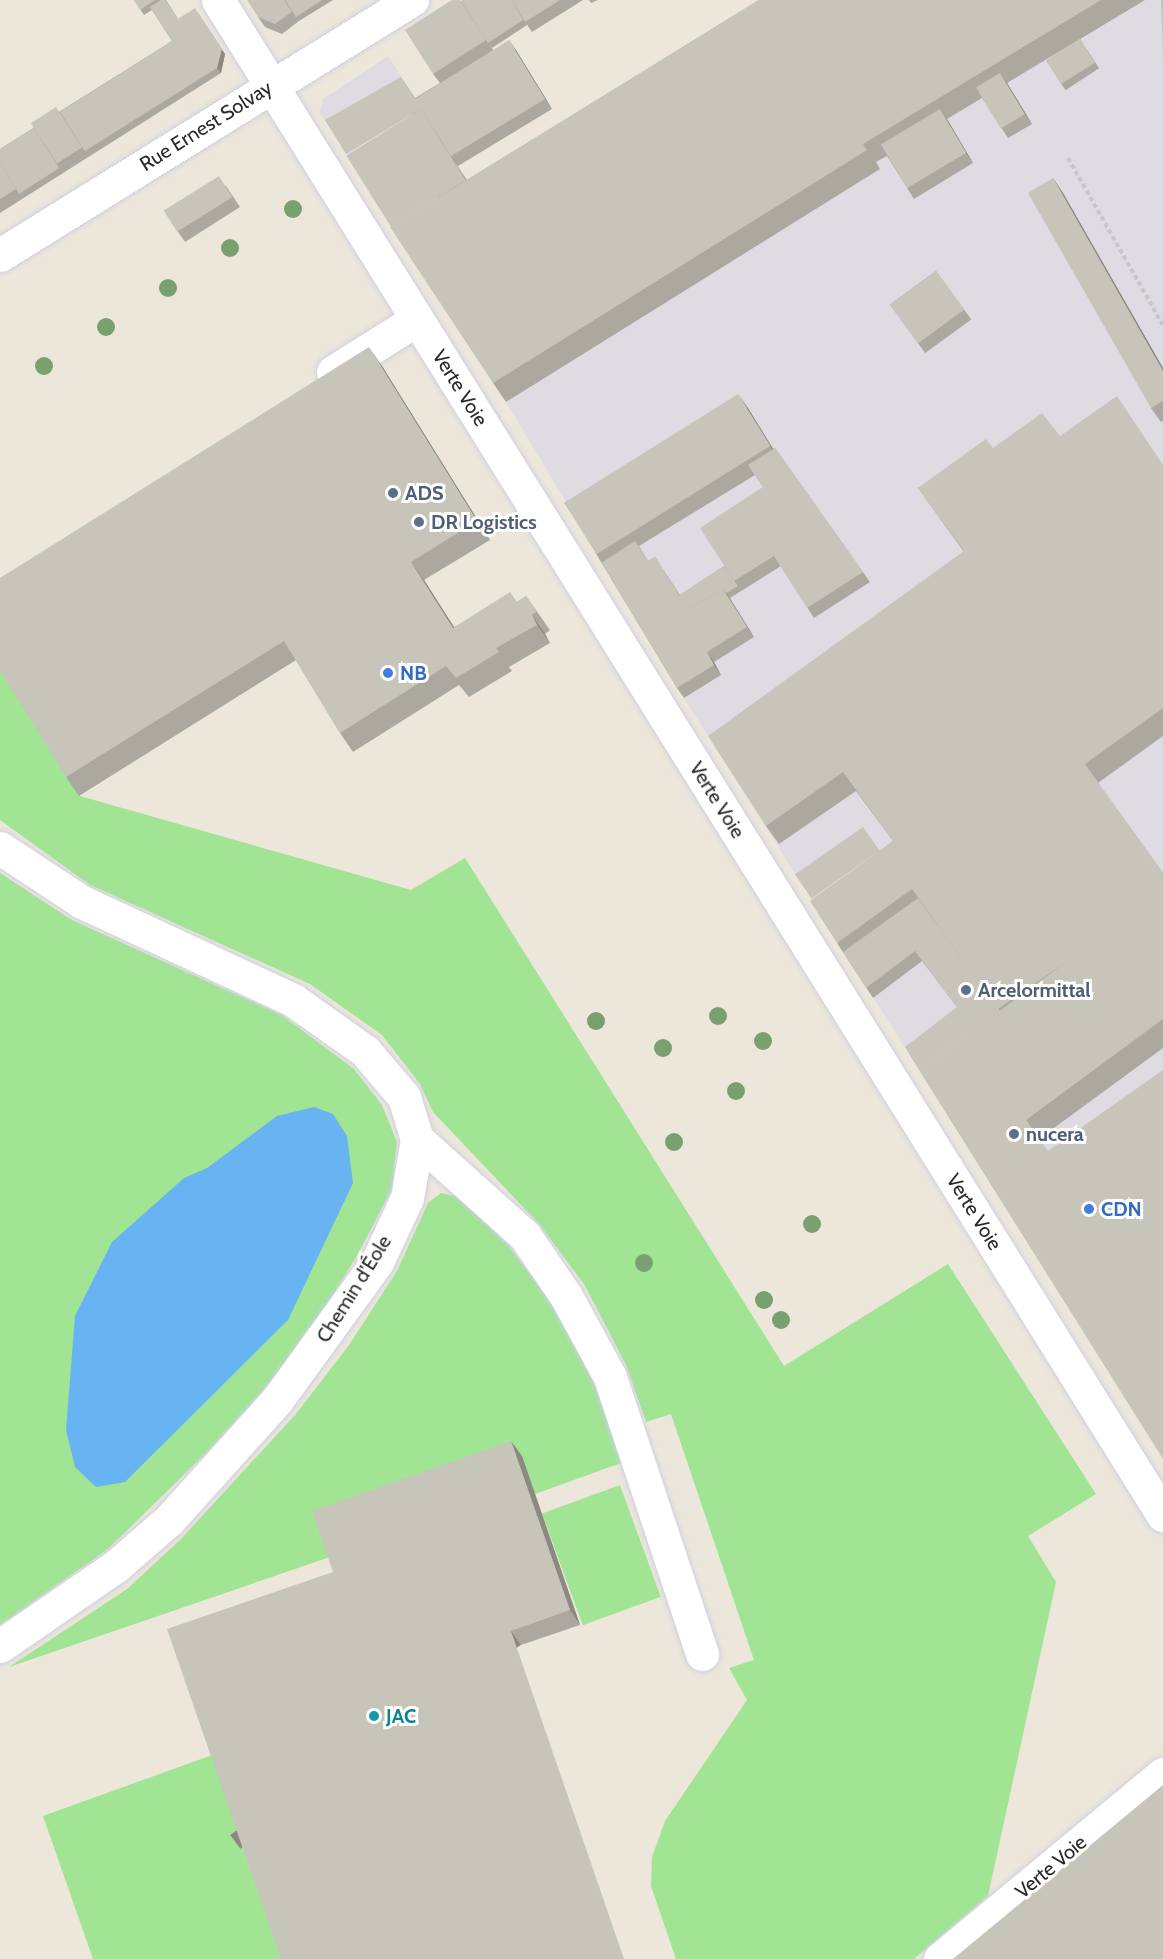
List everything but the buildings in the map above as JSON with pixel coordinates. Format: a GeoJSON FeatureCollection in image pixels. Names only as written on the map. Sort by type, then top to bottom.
{"type":"FeatureCollection","features":[{"type":"Feature","properties":{"kind":"street","name":"Verte Voie"},"geometry":{"type":"LineString","coordinates":[[218,0],[1163,1515]]}},
{"type":"Feature","properties":{"kind":"street","name":"Rue Ernest Solvay"},"geometry":{"type":"LineString","coordinates":[[0,255],[412,0]]}},
{"type":"Feature","properties":{"kind":"street"},"geometry":{"type":"LineString","coordinates":[[308,388],[417,319]]}},
{"type":"Feature","properties":{"kind":"street","name":"Chemin d'Éole"},"geometry":{"type":"LineString","coordinates":[[0,848],[82,902],[293,1000],[365,1051],[404,1098],[417,1139],[407,1198],[377,1262],[278,1398],[169,1520],[116,1566],[0,1646]]}},
{"type":"Feature","properties":{"kind":"street"},"geometry":{"type":"LineString","coordinates":[[417,1139],[525,1236],[566,1296],[610,1377],[702,1654]]}},
{"type":"Feature","properties":{"kind":"street","name":"Verte Voie"},"geometry":{"type":"LineString","coordinates":[[940,1959],[1163,1774]]}},
{"type":"Feature","properties":{"kind":"path"},"geometry":{"type":"LineString","coordinates":[[1068,158],[1163,325]]}},
{"type":"Feature","properties":{"kind":"shaded area"},"geometry":{"type":"Polygon","coordinates":[[[803,0],[1163,0],[1163,1456],[684,698],[506,402],[320,113],[323,99],[388,56],[480,200],[803,0]]]}},
{"type":"Feature","properties":{"kind":"green space"},"geometry":{"type":"Polygon","coordinates":[[[0,669],[80,796],[411,890],[465,858],[784,1366],[948,1264],[1096,1494],[1028,1536],[1056,1582],[988,1896],[914,1959],[676,1959],[651,1886],[652,1857],[665,1821],[747,1700],[729,1668],[754,1660],[671,1414],[646,1422],[626,1365],[584,1284],[539,1224],[433,1112],[420,1084],[382,1035],[310,984],[90,885],[0,820],[0,669]]]}},
{"type":"Feature","properties":{"kind":"green space"},"geometry":{"type":"Polygon","coordinates":[[[0,873],[72,920],[282,1015],[354,1069],[382,1105],[397,1142],[392,1189],[358,1254],[318,1320],[267,1386],[209,1450],[107,1550],[0,1625],[0,873]]]}},
{"type":"Feature","properties":{"kind":"green space"},"geometry":{"type":"Polygon","coordinates":[[[441,1193],[460,1197],[510,1247],[552,1304],[594,1383],[621,1463],[535,1494],[521,1456],[333,1556],[9,1667],[127,1589],[181,1539],[295,1415],[349,1345],[397,1271],[428,1203],[441,1193]]]}},
{"type":"Feature","properties":{"kind":"green space"},"geometry":{"type":"Polygon","coordinates":[[[620,1485],[661,1597],[583,1625],[542,1513],[620,1485]]]}},
{"type":"Feature","properties":{"kind":"green space"},"geometry":{"type":"Polygon","coordinates":[[[215,1754],[286,1959],[93,1959],[43,1816],[215,1754]]]}},
{"type":"Feature","properties":{"kind":"water"},"geometry":{"type":"Polygon","coordinates":[[[314,1107],[333,1114],[347,1136],[353,1183],[288,1320],[125,1482],[96,1487],[75,1467],[66,1430],[75,1316],[112,1242],[184,1178],[207,1168],[277,1116],[314,1107]]]}},
{"type":"Feature","properties":{"kind":"place","name":"ADS"},"geometry":{"type":"Point","coordinates":[393,493]}},
{"type":"Feature","properties":{"kind":"place","name":"DR Logistics"},"geometry":{"type":"Point","coordinates":[419,522]}},
{"type":"Feature","properties":{"kind":"place","name":"NB"},"geometry":{"type":"Point","coordinates":[388,673]}},
{"type":"Feature","properties":{"kind":"place","name":"Arcelormittal"},"geometry":{"type":"Point","coordinates":[966,990]}},
{"type":"Feature","properties":{"kind":"place","name":"nucera"},"geometry":{"type":"Point","coordinates":[1014,1134]}},
{"type":"Feature","properties":{"kind":"place","name":"CDN"},"geometry":{"type":"Point","coordinates":[1089,1209]}},
{"type":"Feature","properties":{"kind":"place","name":"JAC"},"geometry":{"type":"Point","coordinates":[374,1716]}}]}
